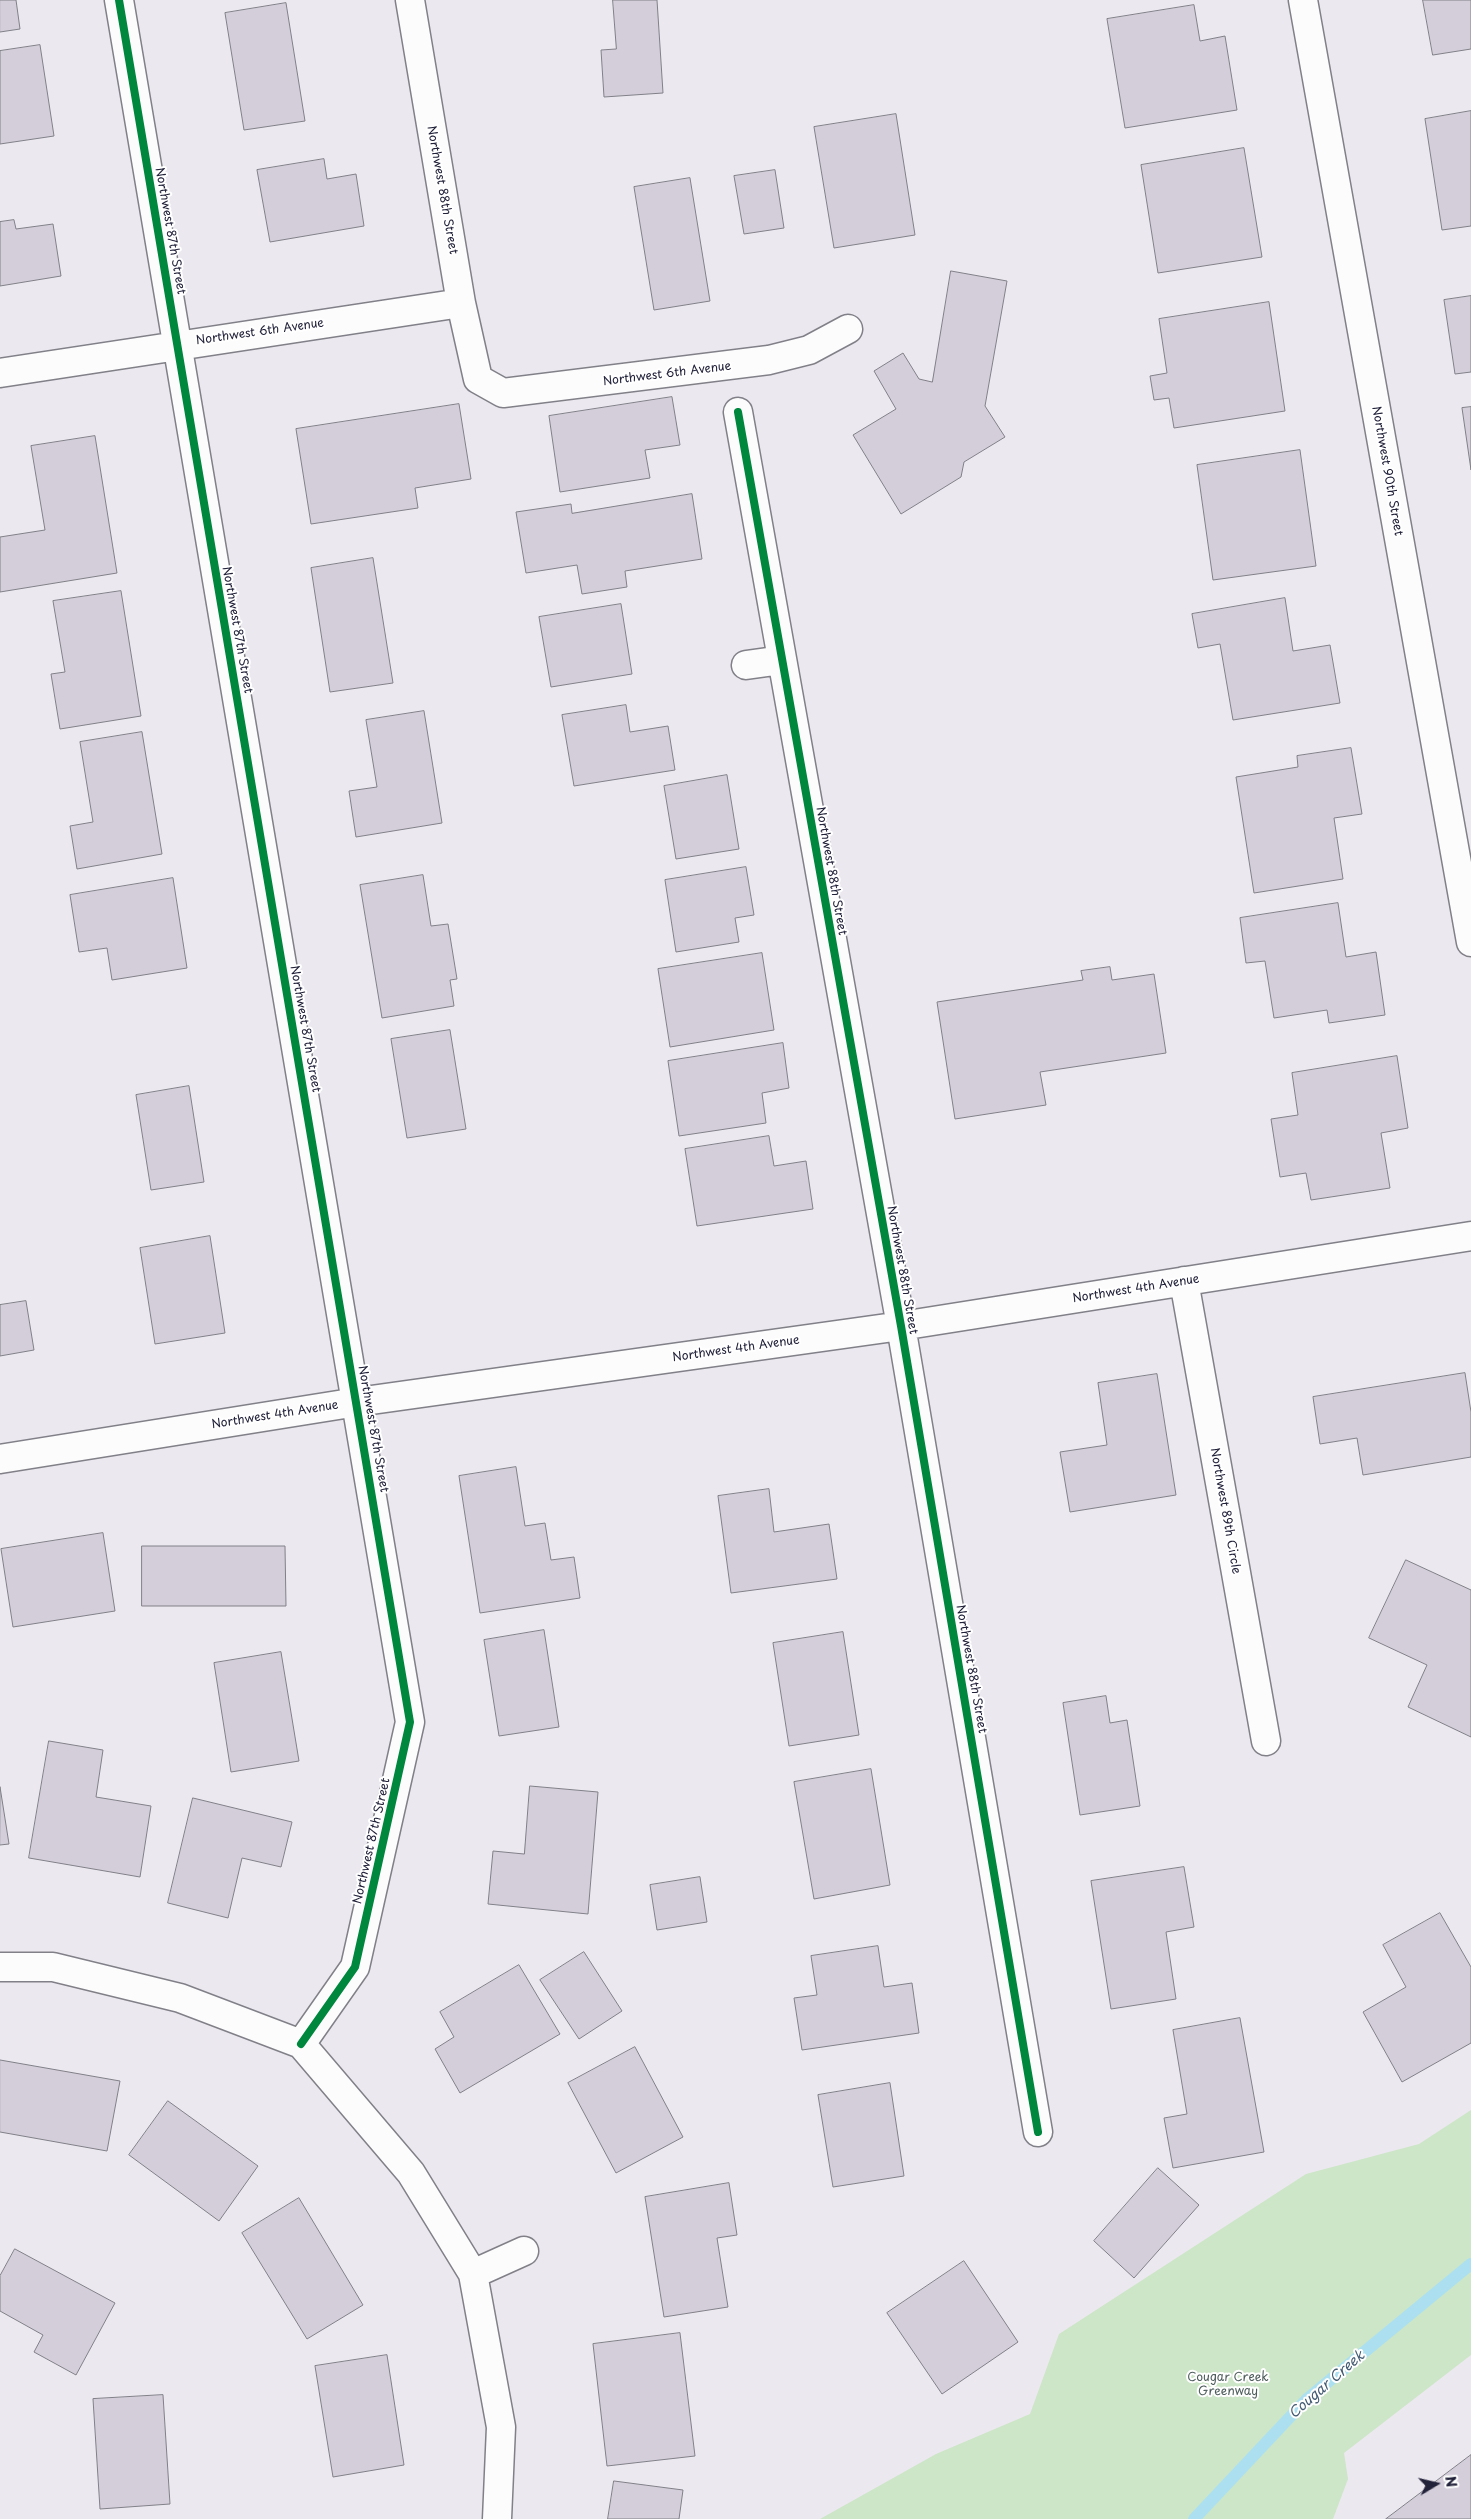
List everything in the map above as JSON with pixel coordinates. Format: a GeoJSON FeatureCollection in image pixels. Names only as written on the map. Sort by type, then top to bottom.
{"type":"FeatureCollection","features":[{"type":"Feature","properties":{"kind":"street","name":"Northwest 87th Street"},"geometry":{"type":"LineString","coordinates":[[119,0],[410,1722],[355,1967],[301,2044]]}},
{"type":"Feature","properties":{"kind":"street","name":"Northwest 88th Street"},"geometry":{"type":"LineString","coordinates":[[410,0],[461,303],[478,379]]}},
{"type":"Feature","properties":{"kind":"street","name":"Northwest 90th Street"},"geometry":{"type":"LineString","coordinates":[[1303,0],[1471,942]]}},
{"type":"Feature","properties":{"kind":"street","name":"Northwest 6th Avenue"},"geometry":{"type":"LineString","coordinates":[[0,373],[461,303]]}},
{"type":"Feature","properties":{"kind":"street","name":"Northwest 6th Avenue"},"geometry":{"type":"LineString","coordinates":[[478,379],[503,393],[769,360],[810,350],[848,329]]}},
{"type":"Feature","properties":{"kind":"street","name":"Northwest 88th Street"},"geometry":{"type":"LineString","coordinates":[[738,412],[901,1326],[1038,2132]]}},
{"type":"Feature","properties":{"kind":"street"},"geometry":{"type":"LineString","coordinates":[[746,664],[782,660]]}},
{"type":"Feature","properties":{"kind":"street","name":"Northwest 4th Avenue"},"geometry":{"type":"LineString","coordinates":[[0,1459],[357,1402],[901,1326],[1471,1236]]}},
{"type":"Feature","properties":{"kind":"street","name":"Northwest 89th Circle"},"geometry":{"type":"LineString","coordinates":[[1184,1281],[1266,1741]]}},
{"type":"Feature","properties":{"kind":"street"},"geometry":{"type":"LineString","coordinates":[[0,1967],[53,1968],[180,1998],[301,2044],[412,2173],[473,2274],[501,2427],[497,2519]]}},
{"type":"Feature","properties":{"kind":"street"},"geometry":{"type":"LineString","coordinates":[[473,2274],[524,2251]]}},
{"type":"Feature","properties":{"kind":"green space","name":"Cougar Creek Greenway"},"geometry":{"type":"Polygon","coordinates":[[[1471,2110],[1471,2355],[1344,2453],[1348,2479],[1333,2519],[820,2519],[936,2454],[1030,2414],[1059,2334],[1306,2174],[1419,2144],[1471,2110]]]}},
{"type":"Feature","properties":{"kind":"building"},"geometry":{"type":"Polygon","coordinates":[[[0,0],[16,0],[20,29],[0,32],[0,0]]]}},
{"type":"Feature","properties":{"kind":"building"},"geometry":{"type":"Polygon","coordinates":[[[613,0],[657,0],[663,93],[604,97],[601,50],[616,49],[613,0]]]}},
{"type":"Feature","properties":{"kind":"building"},"geometry":{"type":"Polygon","coordinates":[[[1423,0],[1471,0],[1471,49],[1433,55],[1423,0]]]}},
{"type":"Feature","properties":{"kind":"building"},"geometry":{"type":"Polygon","coordinates":[[[286,3],[305,121],[244,130],[225,13],[286,3]]]}},
{"type":"Feature","properties":{"kind":"building"},"geometry":{"type":"Polygon","coordinates":[[[1194,5],[1200,41],[1225,36],[1237,110],[1125,128],[1107,19],[1194,5]]]}},
{"type":"Feature","properties":{"kind":"building"},"geometry":{"type":"Polygon","coordinates":[[[40,45],[54,136],[0,144],[0,51],[40,45]]]}},
{"type":"Feature","properties":{"kind":"building"},"geometry":{"type":"Polygon","coordinates":[[[1471,111],[1471,226],[1442,230],[1425,119],[1471,111]]]}},
{"type":"Feature","properties":{"kind":"building"},"geometry":{"type":"Polygon","coordinates":[[[896,114],[915,235],[834,248],[814,127],[896,114]]]}},
{"type":"Feature","properties":{"kind":"building"},"geometry":{"type":"Polygon","coordinates":[[[1244,148],[1262,257],[1158,273],[1141,165],[1244,148]]]}},
{"type":"Feature","properties":{"kind":"building"},"geometry":{"type":"Polygon","coordinates":[[[324,159],[327,179],[356,174],[364,226],[270,242],[257,170],[324,159]]]}},
{"type":"Feature","properties":{"kind":"building"},"geometry":{"type":"Polygon","coordinates":[[[775,170],[784,228],[744,234],[734,176],[775,170]]]}},
{"type":"Feature","properties":{"kind":"building"},"geometry":{"type":"Polygon","coordinates":[[[690,178],[710,301],[654,310],[634,187],[690,178]]]}},
{"type":"Feature","properties":{"kind":"building"},"geometry":{"type":"Polygon","coordinates":[[[14,220],[16,229],[53,224],[61,276],[0,286],[0,222],[14,220]]]}},
{"type":"Feature","properties":{"kind":"building"},"geometry":{"type":"Polygon","coordinates":[[[951,271],[1007,281],[985,406],[1005,437],[964,462],[961,477],[901,514],[853,435],[896,409],[874,371],[903,353],[919,379],[932,382],[951,271]]]}},
{"type":"Feature","properties":{"kind":"building"},"geometry":{"type":"Polygon","coordinates":[[[1471,296],[1471,372],[1455,374],[1444,300],[1471,296]]]}},
{"type":"Feature","properties":{"kind":"building"},"geometry":{"type":"Polygon","coordinates":[[[1269,302],[1285,411],[1174,428],[1169,398],[1154,400],[1150,376],[1167,373],[1159,319],[1269,302]]]}},
{"type":"Feature","properties":{"kind":"building"},"geometry":{"type":"Polygon","coordinates":[[[672,397],[680,445],[645,450],[650,478],[560,492],[549,416],[672,397]]]}},
{"type":"Feature","properties":{"kind":"building"},"geometry":{"type":"Polygon","coordinates":[[[459,404],[471,479],[415,488],[418,508],[311,524],[296,429],[459,404]]]}},
{"type":"Feature","properties":{"kind":"building"},"geometry":{"type":"Polygon","coordinates":[[[1471,407],[1471,470],[1462,408],[1471,407]]]}},
{"type":"Feature","properties":{"kind":"building"},"geometry":{"type":"Polygon","coordinates":[[[95,436],[117,573],[0,592],[0,537],[45,530],[31,446],[95,436]]]}},
{"type":"Feature","properties":{"kind":"building"},"geometry":{"type":"Polygon","coordinates":[[[1300,450],[1316,566],[1213,580],[1197,465],[1300,450]]]}},
{"type":"Feature","properties":{"kind":"building"},"geometry":{"type":"Polygon","coordinates":[[[692,494],[702,559],[625,571],[627,587],[582,594],[577,565],[526,573],[516,512],[571,504],[572,513],[692,494]]]}},
{"type":"Feature","properties":{"kind":"building"},"geometry":{"type":"Polygon","coordinates":[[[373,558],[393,683],[330,692],[311,568],[373,558]]]}},
{"type":"Feature","properties":{"kind":"building"},"geometry":{"type":"Polygon","coordinates":[[[121,591],[141,716],[60,729],[51,674],[65,672],[53,601],[121,591]]]}},
{"type":"Feature","properties":{"kind":"building"},"geometry":{"type":"Polygon","coordinates":[[[1285,598],[1293,651],[1330,645],[1340,703],[1233,720],[1220,644],[1198,648],[1192,614],[1285,598]]]}},
{"type":"Feature","properties":{"kind":"building"},"geometry":{"type":"Polygon","coordinates":[[[621,604],[632,674],[551,687],[539,617],[621,604]]]}},
{"type":"Feature","properties":{"kind":"building"},"geometry":{"type":"Polygon","coordinates":[[[626,705],[630,732],[668,726],[675,770],[574,786],[562,715],[626,705]]]}},
{"type":"Feature","properties":{"kind":"building"},"geometry":{"type":"Polygon","coordinates":[[[424,711],[442,823],[356,837],[349,791],[377,787],[366,720],[424,711]]]}},
{"type":"Feature","properties":{"kind":"building"},"geometry":{"type":"Polygon","coordinates":[[[142,732],[162,854],[77,869],[70,826],[93,822],[80,742],[142,732]]]}},
{"type":"Feature","properties":{"kind":"building"},"geometry":{"type":"Polygon","coordinates":[[[1351,748],[1362,814],[1334,818],[1343,879],[1254,893],[1236,777],[1298,767],[1297,756],[1351,748]]]}},
{"type":"Feature","properties":{"kind":"building"},"geometry":{"type":"Polygon","coordinates":[[[727,775],[739,849],[676,859],[664,786],[727,775]]]}},
{"type":"Feature","properties":{"kind":"building"},"geometry":{"type":"Polygon","coordinates":[[[746,867],[754,915],[735,918],[739,942],[676,952],[665,880],[746,867]]]}},
{"type":"Feature","properties":{"kind":"building"},"geometry":{"type":"Polygon","coordinates":[[[423,875],[431,926],[448,924],[457,979],[450,980],[454,1006],[382,1018],[360,885],[423,875]]]}},
{"type":"Feature","properties":{"kind":"building"},"geometry":{"type":"Polygon","coordinates":[[[173,878],[187,968],[112,980],[107,948],[79,952],[70,895],[173,878]]]}},
{"type":"Feature","properties":{"kind":"building"},"geometry":{"type":"Polygon","coordinates":[[[1338,903],[1346,957],[1376,952],[1385,1015],[1329,1023],[1327,1010],[1274,1018],[1265,961],[1246,963],[1240,918],[1338,903]]]}},
{"type":"Feature","properties":{"kind":"building"},"geometry":{"type":"Polygon","coordinates":[[[762,953],[774,1030],[670,1047],[658,969],[762,953]]]}},
{"type":"Feature","properties":{"kind":"building"},"geometry":{"type":"Polygon","coordinates":[[[1110,967],[1112,980],[1154,974],[1166,1053],[1040,1072],[1046,1105],[955,1119],[937,1002],[1083,980],[1081,971],[1110,967]]]}},
{"type":"Feature","properties":{"kind":"building"},"geometry":{"type":"Polygon","coordinates":[[[450,1030],[466,1129],[407,1138],[391,1039],[450,1030]]]}},
{"type":"Feature","properties":{"kind":"building"},"geometry":{"type":"Polygon","coordinates":[[[783,1043],[789,1088],[762,1093],[766,1123],[679,1136],[668,1061],[783,1043]]]}},
{"type":"Feature","properties":{"kind":"building"},"geometry":{"type":"Polygon","coordinates":[[[1397,1056],[1408,1128],[1381,1133],[1390,1188],[1311,1200],[1306,1173],[1280,1177],[1271,1119],[1298,1115],[1292,1073],[1397,1056]]]}},
{"type":"Feature","properties":{"kind":"building"},"geometry":{"type":"Polygon","coordinates":[[[189,1086],[204,1182],[151,1190],[136,1095],[189,1086]]]}},
{"type":"Feature","properties":{"kind":"building"},"geometry":{"type":"Polygon","coordinates":[[[769,1136],[774,1166],[806,1161],[813,1209],[697,1226],[685,1149],[769,1136]]]}},
{"type":"Feature","properties":{"kind":"building"},"geometry":{"type":"Polygon","coordinates":[[[210,1236],[225,1333],[155,1344],[140,1248],[210,1236]]]}},
{"type":"Feature","properties":{"kind":"building"},"geometry":{"type":"Polygon","coordinates":[[[26,1301],[34,1350],[0,1356],[0,1305],[26,1301]]]}},
{"type":"Feature","properties":{"kind":"building"},"geometry":{"type":"Polygon","coordinates":[[[1465,1373],[1471,1412],[1471,1457],[1363,1475],[1357,1438],[1320,1444],[1313,1397],[1465,1373]]]}},
{"type":"Feature","properties":{"kind":"building"},"geometry":{"type":"Polygon","coordinates":[[[1157,1374],[1176,1495],[1070,1512],[1060,1452],[1107,1445],[1098,1383],[1157,1374]]]}},
{"type":"Feature","properties":{"kind":"building"},"geometry":{"type":"Polygon","coordinates":[[[516,1467],[525,1526],[545,1523],[551,1560],[574,1557],[580,1598],[480,1613],[459,1476],[516,1467]]]}},
{"type":"Feature","properties":{"kind":"building"},"geometry":{"type":"Polygon","coordinates":[[[769,1489],[774,1532],[829,1524],[837,1579],[731,1593],[718,1496],[769,1489]]]}},
{"type":"Feature","properties":{"kind":"building"},"geometry":{"type":"Polygon","coordinates":[[[103,1533],[115,1611],[13,1627],[1,1549],[103,1533]]]}},
{"type":"Feature","properties":{"kind":"building"},"geometry":{"type":"Polygon","coordinates":[[[142,1546],[285,1546],[286,1606],[142,1606],[142,1546]]]}},
{"type":"Feature","properties":{"kind":"building"},"geometry":{"type":"Polygon","coordinates":[[[1406,1560],[1471,1590],[1471,1737],[1408,1707],[1427,1665],[1369,1638],[1406,1560]]]}},
{"type":"Feature","properties":{"kind":"building"},"geometry":{"type":"Polygon","coordinates":[[[544,1630],[559,1727],[499,1736],[484,1640],[544,1630]]]}},
{"type":"Feature","properties":{"kind":"building"},"geometry":{"type":"Polygon","coordinates":[[[843,1632],[859,1735],[789,1746],[773,1643],[843,1632]]]}},
{"type":"Feature","properties":{"kind":"building"},"geometry":{"type":"Polygon","coordinates":[[[281,1652],[299,1761],[231,1772],[214,1663],[281,1652]]]}},
{"type":"Feature","properties":{"kind":"building"},"geometry":{"type":"Polygon","coordinates":[[[1106,1696],[1110,1723],[1127,1720],[1140,1806],[1080,1815],[1063,1703],[1106,1696]]]}},
{"type":"Feature","properties":{"kind":"building"},"geometry":{"type":"Polygon","coordinates":[[[49,1741],[103,1750],[96,1797],[151,1806],[140,1877],[29,1858],[49,1741]]]}},
{"type":"Feature","properties":{"kind":"building"},"geometry":{"type":"Polygon","coordinates":[[[871,1769],[890,1885],[814,1899],[794,1782],[871,1769]]]}},
{"type":"Feature","properties":{"kind":"building"},"geometry":{"type":"Polygon","coordinates":[[[530,1786],[598,1792],[588,1914],[488,1904],[493,1851],[524,1854],[530,1786]]]}},
{"type":"Feature","properties":{"kind":"building"},"geometry":{"type":"Polygon","coordinates":[[[0,1787],[9,1844],[0,1845],[0,1787]]]}},
{"type":"Feature","properties":{"kind":"building"},"geometry":{"type":"Polygon","coordinates":[[[193,1798],[292,1822],[281,1867],[242,1858],[228,1918],[168,1903],[193,1798]]]}},
{"type":"Feature","properties":{"kind":"building"},"geometry":{"type":"Polygon","coordinates":[[[1184,1867],[1194,1927],[1166,1932],[1176,1999],[1111,2009],[1091,1881],[1184,1867]]]}},
{"type":"Feature","properties":{"kind":"building"},"geometry":{"type":"Polygon","coordinates":[[[700,1877],[707,1922],[657,1930],[650,1885],[700,1877]]]}},
{"type":"Feature","properties":{"kind":"building"},"geometry":{"type":"Polygon","coordinates":[[[1440,1913],[1471,1967],[1471,2043],[1402,2082],[1363,2012],[1406,1987],[1383,1945],[1440,1913]]]}},
{"type":"Feature","properties":{"kind":"building"},"geometry":{"type":"Polygon","coordinates":[[[878,1946],[884,1987],[912,1983],[919,2033],[802,2050],[794,1998],[817,1995],[811,1956],[878,1946]]]}},
{"type":"Feature","properties":{"kind":"building"},"geometry":{"type":"Polygon","coordinates":[[[584,1952],[622,2011],[579,2039],[540,1980],[584,1952]]]}},
{"type":"Feature","properties":{"kind":"building"},"geometry":{"type":"Polygon","coordinates":[[[519,1965],[560,2034],[460,2093],[435,2049],[454,2037],[440,2012],[519,1965]]]}},
{"type":"Feature","properties":{"kind":"building"},"geometry":{"type":"Polygon","coordinates":[[[1240,2018],[1264,2152],[1173,2168],[1164,2118],[1187,2114],[1173,2030],[1240,2018]]]}},
{"type":"Feature","properties":{"kind":"building"},"geometry":{"type":"Polygon","coordinates":[[[635,2047],[683,2137],[616,2173],[568,2083],[635,2047]]]}},
{"type":"Feature","properties":{"kind":"building"},"geometry":{"type":"Polygon","coordinates":[[[0,2060],[120,2081],[107,2151],[0,2132],[0,2060]]]}},
{"type":"Feature","properties":{"kind":"building"},"geometry":{"type":"Polygon","coordinates":[[[890,2083],[904,2176],[833,2187],[818,2095],[890,2083]]]}},
{"type":"Feature","properties":{"kind":"building"},"geometry":{"type":"Polygon","coordinates":[[[168,2101],[258,2166],[219,2221],[129,2155],[168,2101]]]}},
{"type":"Feature","properties":{"kind":"building"},"geometry":{"type":"Polygon","coordinates":[[[1158,2168],[1199,2205],[1134,2278],[1094,2241],[1158,2168]]]}},
{"type":"Feature","properties":{"kind":"building"},"geometry":{"type":"Polygon","coordinates":[[[729,2183],[737,2235],[717,2238],[728,2307],[664,2317],[645,2197],[729,2183]]]}},
{"type":"Feature","properties":{"kind":"building"},"geometry":{"type":"Polygon","coordinates":[[[299,2198],[363,2305],[307,2339],[242,2233],[299,2198]]]}},
{"type":"Feature","properties":{"kind":"building"},"geometry":{"type":"Polygon","coordinates":[[[15,2249],[115,2303],[76,2375],[34,2352],[43,2335],[0,2311],[0,2276],[15,2249]]]}},
{"type":"Feature","properties":{"kind":"building"},"geometry":{"type":"Polygon","coordinates":[[[964,2261],[1018,2342],[942,2394],[887,2313],[964,2261]]]}},
{"type":"Feature","properties":{"kind":"building"},"geometry":{"type":"Polygon","coordinates":[[[680,2333],[695,2456],[607,2466],[593,2344],[680,2333]]]}},
{"type":"Feature","properties":{"kind":"building"},"geometry":{"type":"Polygon","coordinates":[[[387,2355],[404,2465],[333,2477],[315,2366],[387,2355]]]}},
{"type":"Feature","properties":{"kind":"building"},"geometry":{"type":"Polygon","coordinates":[[[163,2395],[170,2504],[100,2509],[93,2399],[163,2395]]]}},
{"type":"Feature","properties":{"kind":"building"},"geometry":{"type":"Polygon","coordinates":[[[1471,2455],[1471,2519],[1386,2519],[1471,2455]]]}},
{"type":"Feature","properties":{"kind":"building"},"geometry":{"type":"Polygon","coordinates":[[[614,2481],[683,2490],[679,2519],[608,2519],[614,2481]]]}},
{"type":"Feature","properties":{"kind":"waterway","name":"Cougar Creek"},"geometry":{"type":"LineString","coordinates":[[1194,2519],[1306,2400],[1471,2264]]}},
{"type":"Feature","properties":{"kind":"cycle path"},"geometry":{"type":"LineString","coordinates":[[119,0],[410,1722],[355,1967],[301,2044]]}},
{"type":"Feature","properties":{"kind":"cycle path"},"geometry":{"type":"LineString","coordinates":[[738,412],[901,1326],[1038,2132]]}}]}
